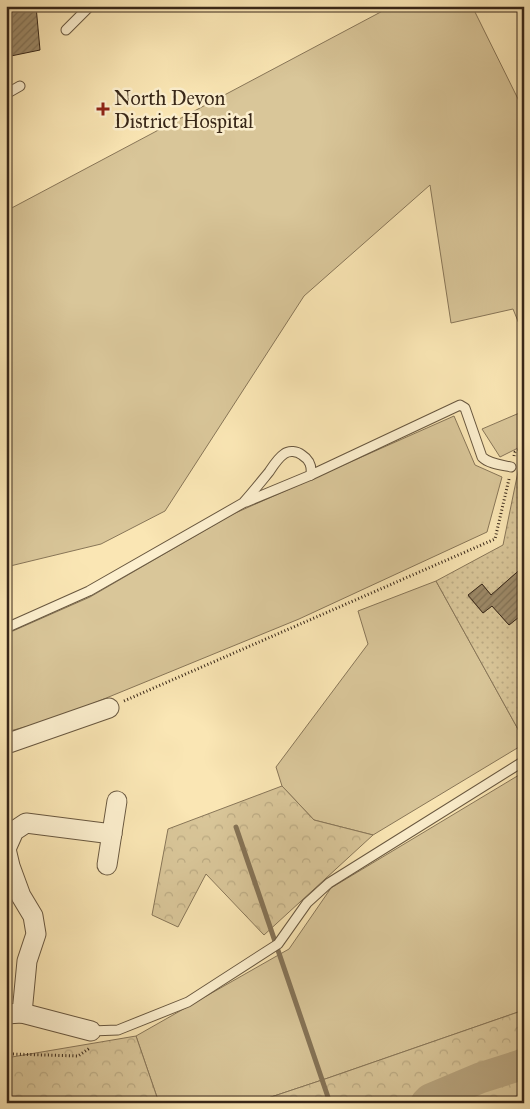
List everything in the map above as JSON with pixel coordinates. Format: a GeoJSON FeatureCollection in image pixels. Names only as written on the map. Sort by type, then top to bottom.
{"type":"FeatureCollection","features":[{"type":"Feature","properties":{"kind":"street"},"geometry":{"type":"LineString","coordinates":[[6,744],[109,708]]}},
{"type":"Feature","properties":{"kind":"street"},"geometry":{"type":"LineString","coordinates":[[107,865],[116,801]]}},
{"type":"Feature","properties":{"kind":"street"},"geometry":{"type":"LineString","coordinates":[[91,1031],[14,1013],[36,934],[33,916],[21,896],[6,849],[14,831],[26,823],[112,834]]}},
{"type":"Feature","properties":{"kind":"lane"},"geometry":{"type":"LineString","coordinates":[[66,30],[90,6]]}},
{"type":"Feature","properties":{"kind":"lane"},"geometry":{"type":"LineString","coordinates":[[6,94],[20,86]]}},
{"type":"Feature","properties":{"kind":"lane"},"geometry":{"type":"LineString","coordinates":[[6,628],[89,591],[243,503],[311,475],[460,405],[465,408],[482,457],[495,464],[512,467]]}},
{"type":"Feature","properties":{"kind":"lane"},"geometry":{"type":"LineString","coordinates":[[243,503],[284,454],[298,452],[304,456],[310,462],[312,468],[311,475]]}},
{"type":"Feature","properties":{"kind":"lane"},"geometry":{"type":"LineString","coordinates":[[91,1031],[118,1030],[188,1002],[274,946],[307,903],[329,883],[524,761]]}},
{"type":"Feature","properties":{"kind":"path"},"geometry":{"type":"LineString","coordinates":[[109,708],[495,539],[515,452],[524,448]]}},
{"type":"Feature","properties":{"kind":"path"},"geometry":{"type":"LineString","coordinates":[[6,1055],[78,1056],[91,1047],[93,1039],[91,1031]]}},
{"type":"Feature","properties":{"kind":"green space"},"geometry":{"type":"Polygon","coordinates":[[[392,6],[472,6],[524,111],[524,336],[513,309],[451,323],[430,185],[304,296],[165,511],[101,544],[6,567],[6,211],[392,6]]]}},
{"type":"Feature","properties":{"kind":"green space"},"geometry":{"type":"Polygon","coordinates":[[[524,411],[524,445],[500,457],[482,429],[524,411]]]}},
{"type":"Feature","properties":{"kind":"green space"},"geometry":{"type":"Polygon","coordinates":[[[454,416],[475,465],[502,477],[487,532],[299,619],[55,719],[6,732],[6,634],[90,597],[233,514],[454,416]]]}},
{"type":"Feature","properties":{"kind":"green space"},"geometry":{"type":"Polygon","coordinates":[[[524,455],[524,566],[498,589],[493,597],[482,584],[468,596],[483,613],[492,606],[509,625],[524,613],[524,740],[436,581],[503,545],[521,457],[524,455]]]}},
{"type":"Feature","properties":{"kind":"green space"},"geometry":{"type":"Polygon","coordinates":[[[436,581],[524,740],[524,744],[373,835],[314,820],[282,786],[276,767],[368,644],[358,611],[436,581]]]}},
{"type":"Feature","properties":{"kind":"green space"},"geometry":{"type":"Polygon","coordinates":[[[524,772],[524,1010],[253,1103],[159,1103],[136,1036],[289,949],[331,888],[524,772]]]}},
{"type":"Feature","properties":{"kind":"green space"},"geometry":{"type":"Polygon","coordinates":[[[282,786],[314,820],[373,835],[264,935],[206,874],[178,927],[152,915],[168,829],[282,786]]]}},
{"type":"Feature","properties":{"kind":"green space"},"geometry":{"type":"Polygon","coordinates":[[[524,1010],[524,1103],[253,1103],[328,1078],[524,1010]]]}},
{"type":"Feature","properties":{"kind":"green space"},"geometry":{"type":"Polygon","coordinates":[[[136,1036],[159,1103],[6,1103],[6,1058],[136,1036]]]}},
{"type":"Feature","properties":{"kind":"building"},"geometry":{"type":"Polygon","coordinates":[[[6,6],[36,6],[40,50],[6,57],[6,6]]]}},
{"type":"Feature","properties":{"kind":"building"},"geometry":{"type":"Polygon","coordinates":[[[524,566],[524,613],[509,625],[492,606],[483,613],[468,595],[482,584],[491,595],[524,566]]]}},
{"type":"Feature","properties":{"kind":"waterway"},"geometry":{"type":"LineString","coordinates":[[236,827],[330,1103]]}},
{"type":"Feature","properties":{"kind":"waterway"},"geometry":{"type":"LineString","coordinates":[[426,1103],[430,1099],[480,1078],[524,1064]]}},
{"type":"Feature","properties":{"kind":"place","name":"North Devon District Hospital"},"geometry":{"type":"Point","coordinates":[103,109]}}]}
